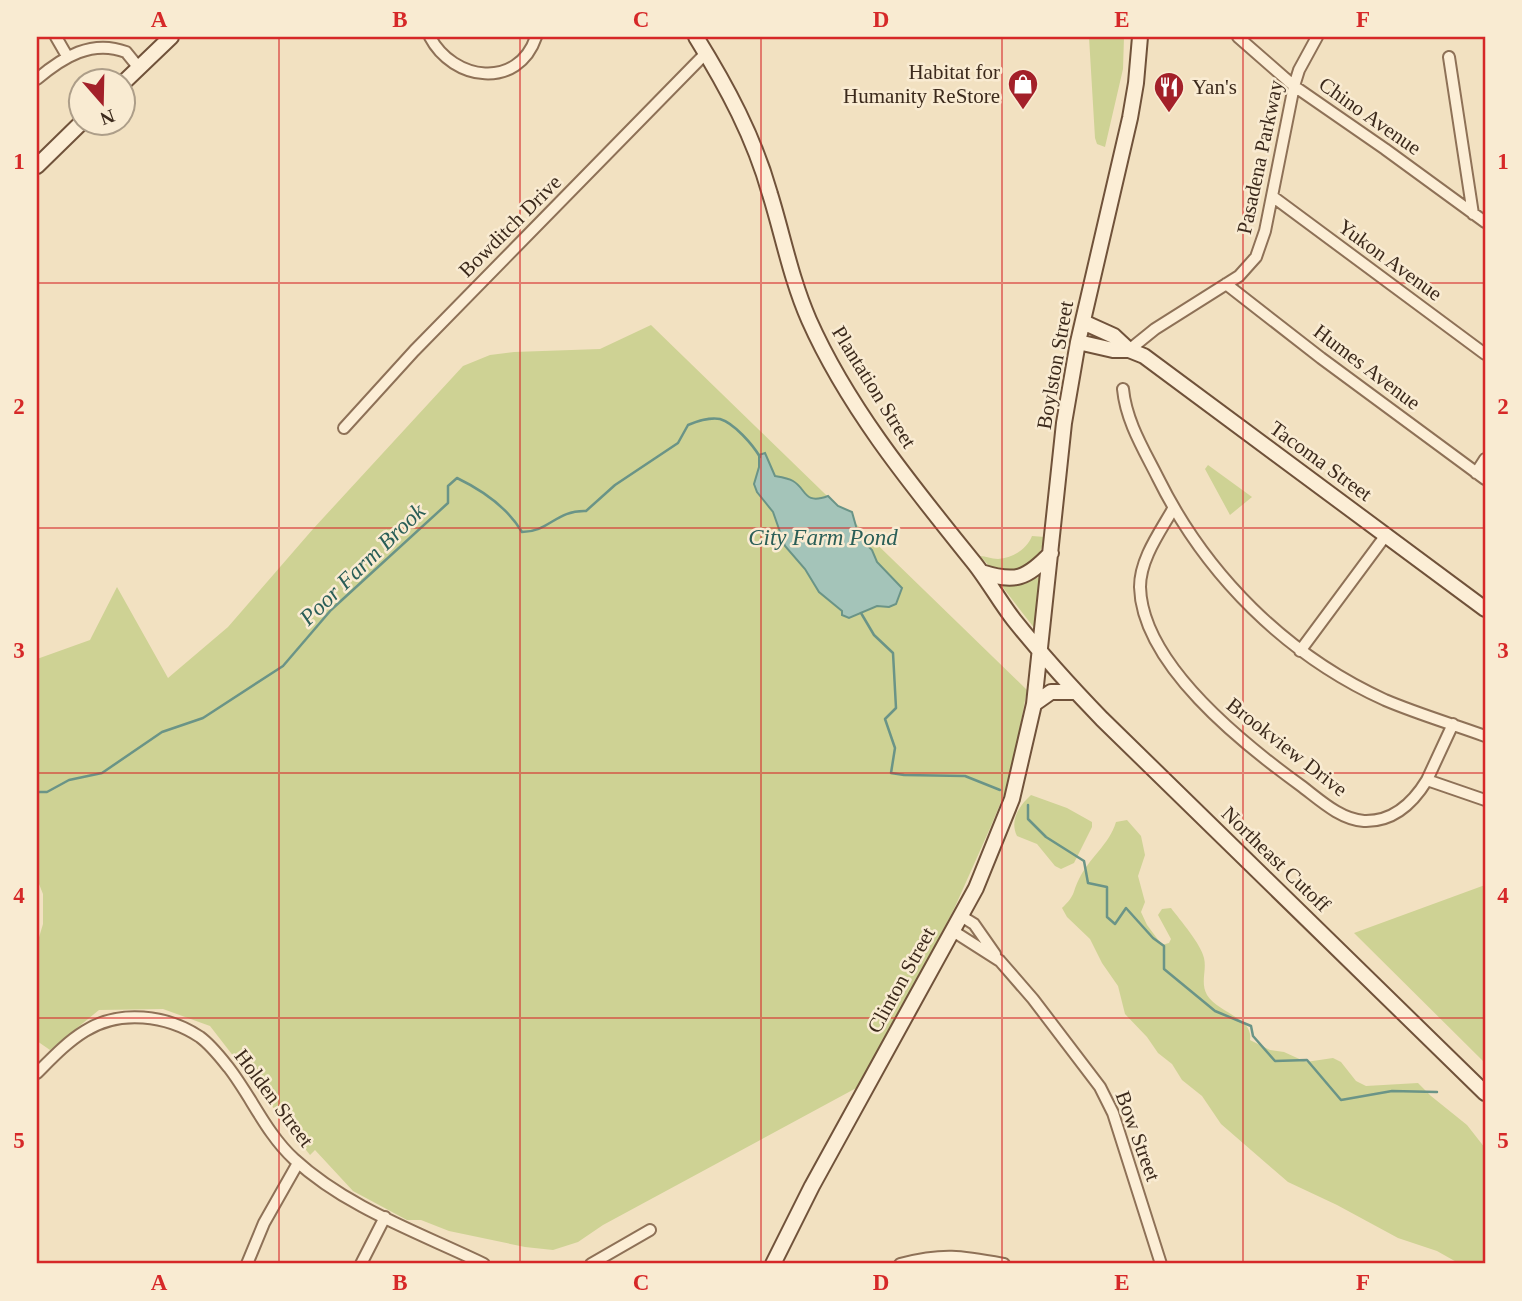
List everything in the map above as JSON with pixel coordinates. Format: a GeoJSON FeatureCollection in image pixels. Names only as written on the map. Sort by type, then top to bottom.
{"type":"FeatureCollection","features":[{"type":"Feature","properties":{"kind":"main road","name":"Plantation Street"},"geometry":{"type":"LineString","coordinates":[[696,37],[737,106],[748,132],[770,192],[792,278],[820,344],[863,416],[981,572],[1012,618],[1041,652]]}},
{"type":"Feature","properties":{"kind":"main road","name":"Boylston Street"},"geometry":{"type":"LineString","coordinates":[[1034,704],[1064,422],[1078,342],[1130,118],[1140,37]]}},
{"type":"Feature","properties":{"kind":"main road"},"geometry":{"type":"LineString","coordinates":[[136,71],[170,38]]}},
{"type":"Feature","properties":{"kind":"main road"},"geometry":{"type":"LineString","coordinates":[[37,166],[68,136]]}},
{"type":"Feature","properties":{"kind":"main road","name":"Tacoma Street"},"geometry":{"type":"LineString","coordinates":[[1083,322],[1114,336],[1129,350],[1144,356],[1485,609]]}},
{"type":"Feature","properties":{"kind":"main road","name":"Tacoma Street"},"geometry":{"type":"LineString","coordinates":[[1078,342],[1112,350],[1129,350]]}},
{"type":"Feature","properties":{"kind":"main road"},"geometry":{"type":"LineString","coordinates":[[981,572],[1008,579],[1022,577],[1038,568],[1051,553]]}},
{"type":"Feature","properties":{"kind":"main road","name":"Northeast Cutoff"},"geometry":{"type":"LineString","coordinates":[[1041,652],[1075,692],[1485,1093]]}},
{"type":"Feature","properties":{"kind":"main road"},"geometry":{"type":"LineString","coordinates":[[1034,704],[1051,692],[1075,692]]}},
{"type":"Feature","properties":{"kind":"main road","name":"Clinton Street"},"geometry":{"type":"LineString","coordinates":[[774,1264],[812,1186],[976,888],[1012,799],[1034,704]]}},
{"type":"Feature","properties":{"kind":"street"},"geometry":{"type":"LineString","coordinates":[[56,37],[67,56]]}},
{"type":"Feature","properties":{"kind":"street"},"geometry":{"type":"LineString","coordinates":[[430,37],[442,55],[451,62],[462,68],[484,73],[508,69],[519,64],[528,55],[536,37]]}},
{"type":"Feature","properties":{"kind":"street","name":"Chino Avenue"},"geometry":{"type":"LineString","coordinates":[[1238,37],[1294,86],[1485,222]]}},
{"type":"Feature","properties":{"kind":"street","name":"Pasadena Parkway"},"geometry":{"type":"LineString","coordinates":[[1129,350],[1155,329],[1245,271],[1256,257],[1272,196],[1294,86],[1299,70],[1317,37]]}},
{"type":"Feature","properties":{"kind":"street"},"geometry":{"type":"LineString","coordinates":[[37,79],[67,56],[87,48],[109,47],[126,52],[139,68]]}},
{"type":"Feature","properties":{"kind":"street","name":"Bowditch Drive"},"geometry":{"type":"LineString","coordinates":[[344,429],[414,351],[706,53]]}},
{"type":"Feature","properties":{"kind":"street"},"geometry":{"type":"LineString","coordinates":[[1449,57],[1473,214]]}},
{"type":"Feature","properties":{"kind":"street","name":"Yukon Avenue"},"geometry":{"type":"LineString","coordinates":[[1272,196],[1485,354]]}},
{"type":"Feature","properties":{"kind":"street","name":"Humes Avenue"},"geometry":{"type":"LineString","coordinates":[[1226,284],[1481,476]]}},
{"type":"Feature","properties":{"kind":"street"},"geometry":{"type":"LineString","coordinates":[[1123,389],[1124,401],[1135,431],[1173,509],[1211,565],[1258,613],[1300,651],[1384,699],[1485,736]]}},
{"type":"Feature","properties":{"kind":"street"},"geometry":{"type":"LineString","coordinates":[[1481,476],[1485,459]]}},
{"type":"Feature","properties":{"kind":"street","name":"Brookview Drive"},"geometry":{"type":"LineString","coordinates":[[1173,509],[1144,564],[1141,579],[1142,607],[1162,651],[1216,717],[1272,765],[1332,810],[1353,819],[1369,821],[1397,813],[1413,801],[1427,780],[1453,724]]}},
{"type":"Feature","properties":{"kind":"street"},"geometry":{"type":"LineString","coordinates":[[1300,651],[1386,535]]}},
{"type":"Feature","properties":{"kind":"street"},"geometry":{"type":"LineString","coordinates":[[1427,780],[1485,800]]}},
{"type":"Feature","properties":{"kind":"street","name":"Bow Street"},"geometry":{"type":"LineString","coordinates":[[961,916],[974,924],[1104,1095],[1113,1113],[1161,1264]]}},
{"type":"Feature","properties":{"kind":"street","name":"Bow Street"},"geometry":{"type":"LineString","coordinates":[[953,931],[988,952],[1005,967]]}},
{"type":"Feature","properties":{"kind":"street","name":"Holden Street"},"geometry":{"type":"LineString","coordinates":[[37,1073],[73,1039],[99,1023],[130,1017],[168,1022],[202,1038],[218,1054],[272,1134],[298,1163],[337,1191],[484,1264]]}},
{"type":"Feature","properties":{"kind":"street"},"geometry":{"type":"LineString","coordinates":[[247,1264],[264,1223],[298,1163]]}},
{"type":"Feature","properties":{"kind":"street"},"geometry":{"type":"LineString","coordinates":[[360,1264],[385,1217]]}},
{"type":"Feature","properties":{"kind":"street"},"geometry":{"type":"LineString","coordinates":[[591,1264],[650,1230]]}},
{"type":"Feature","properties":{"kind":"street"},"geometry":{"type":"LineString","coordinates":[[900,1264],[942,1255],[1004,1264]]}},
{"type":"Feature","properties":{"kind":"green space"},"geometry":{"type":"Polygon","coordinates":[[[1089,37],[1124,37],[1123,69],[1105,147],[1097,144],[1095,138],[1089,37]]]}},
{"type":"Feature","properties":{"kind":"green space"},"geometry":{"type":"Polygon","coordinates":[[[651,325],[1027,690],[1010,780],[991,826],[954,909],[860,1086],[603,1225],[578,1242],[553,1250],[449,1231],[421,1220],[407,1220],[353,1191],[315,1150],[310,1155],[210,1026],[163,1009],[99,1010],[50,1050],[37,1041],[37,944],[43,924],[43,894],[37,879],[37,659],[90,640],[117,587],[168,678],[228,627],[313,529],[463,366],[490,355],[514,352],[600,349],[651,325]]]}},
{"type":"Feature","properties":{"kind":"green space"},"geometry":{"type":"Polygon","coordinates":[[[1208,465],[1252,497],[1230,515],[1205,469],[1208,465]]]}},
{"type":"Feature","properties":{"kind":"green space"},"geometry":{"type":"Polygon","coordinates":[[[1032,536],[1045,537],[1037,557],[1022,572],[994,571],[980,556],[998,559],[1009,557],[1023,549],[1032,536]]]}},
{"type":"Feature","properties":{"kind":"green space"},"geometry":{"type":"Polygon","coordinates":[[[1041,576],[1035,629],[1001,585],[1024,584],[1041,576]]]}},
{"type":"Feature","properties":{"kind":"green space"},"geometry":{"type":"Polygon","coordinates":[[[1031,795],[1067,808],[1092,822],[1074,863],[1061,869],[1055,866],[1037,844],[1017,836],[1015,819],[1023,803],[1031,795]]]}},
{"type":"Feature","properties":{"kind":"green space"},"geometry":{"type":"Polygon","coordinates":[[[1127,820],[1141,836],[1145,855],[1138,876],[1145,902],[1141,912],[1147,925],[1162,945],[1169,943],[1171,939],[1158,915],[1162,909],[1171,908],[1202,952],[1207,995],[1219,1007],[1247,1026],[1250,1040],[1306,1062],[1333,1058],[1341,1062],[1356,1081],[1366,1086],[1418,1083],[1467,1125],[1485,1148],[1485,1264],[1460,1264],[1437,1251],[1398,1238],[1288,1182],[1221,1124],[1202,1096],[1182,1080],[1172,1064],[1158,1053],[1125,1014],[1118,986],[1090,939],[1067,917],[1062,908],[1072,897],[1083,871],[1109,838],[1116,822],[1127,820]]]}},
{"type":"Feature","properties":{"kind":"green space"},"geometry":{"type":"Polygon","coordinates":[[[1485,885],[1485,1063],[1354,933],[1485,885]]]}},
{"type":"Feature","properties":{"kind":"water","name":"City Farm Pond"},"geometry":{"type":"Polygon","coordinates":[[[765,453],[775,476],[793,481],[806,495],[814,499],[828,496],[838,506],[852,512],[859,537],[872,550],[877,562],[902,588],[896,604],[889,607],[877,606],[849,618],[842,615],[842,611],[819,592],[805,569],[785,546],[773,512],[757,492],[754,484],[759,455],[765,453]]]}},
{"type":"Feature","properties":{"kind":"waterway","name":"Poor Farm Brook"},"geometry":{"type":"LineString","coordinates":[[37,792],[47,792],[69,780],[102,773],[162,732],[203,718],[283,666],[331,610],[448,503],[448,486],[457,478],[494,500],[522,532],[539,529],[567,514],[586,511],[615,485],[678,443],[688,425],[700,421],[725,421],[743,435],[760,457]]}},
{"type":"Feature","properties":{"kind":"waterway","name":"Poor Farm Brook"},"geometry":{"type":"LineString","coordinates":[[861,613],[874,635],[893,653],[896,708],[885,719],[895,748],[891,773],[965,776],[1000,790]]}},
{"type":"Feature","properties":{"kind":"waterway","name":"Poor Farm Brook"},"geometry":{"type":"LineString","coordinates":[[1028,805],[1028,819],[1046,837],[1084,861],[1088,883],[1107,887],[1107,917],[1115,924],[1126,908],[1153,938],[1164,946],[1164,969],[1215,1011],[1251,1026],[1253,1036],[1275,1061],[1307,1060],[1341,1100],[1392,1091],[1437,1092]]}},
{"type":"Feature","properties":{"kind":"place","name":"Habitat for Humanity ReStore"},"geometry":{"type":"Point","coordinates":[1023,111]}},
{"type":"Feature","properties":{"kind":"place","name":"Yan's"},"geometry":{"type":"Point","coordinates":[1169,114]}}]}
